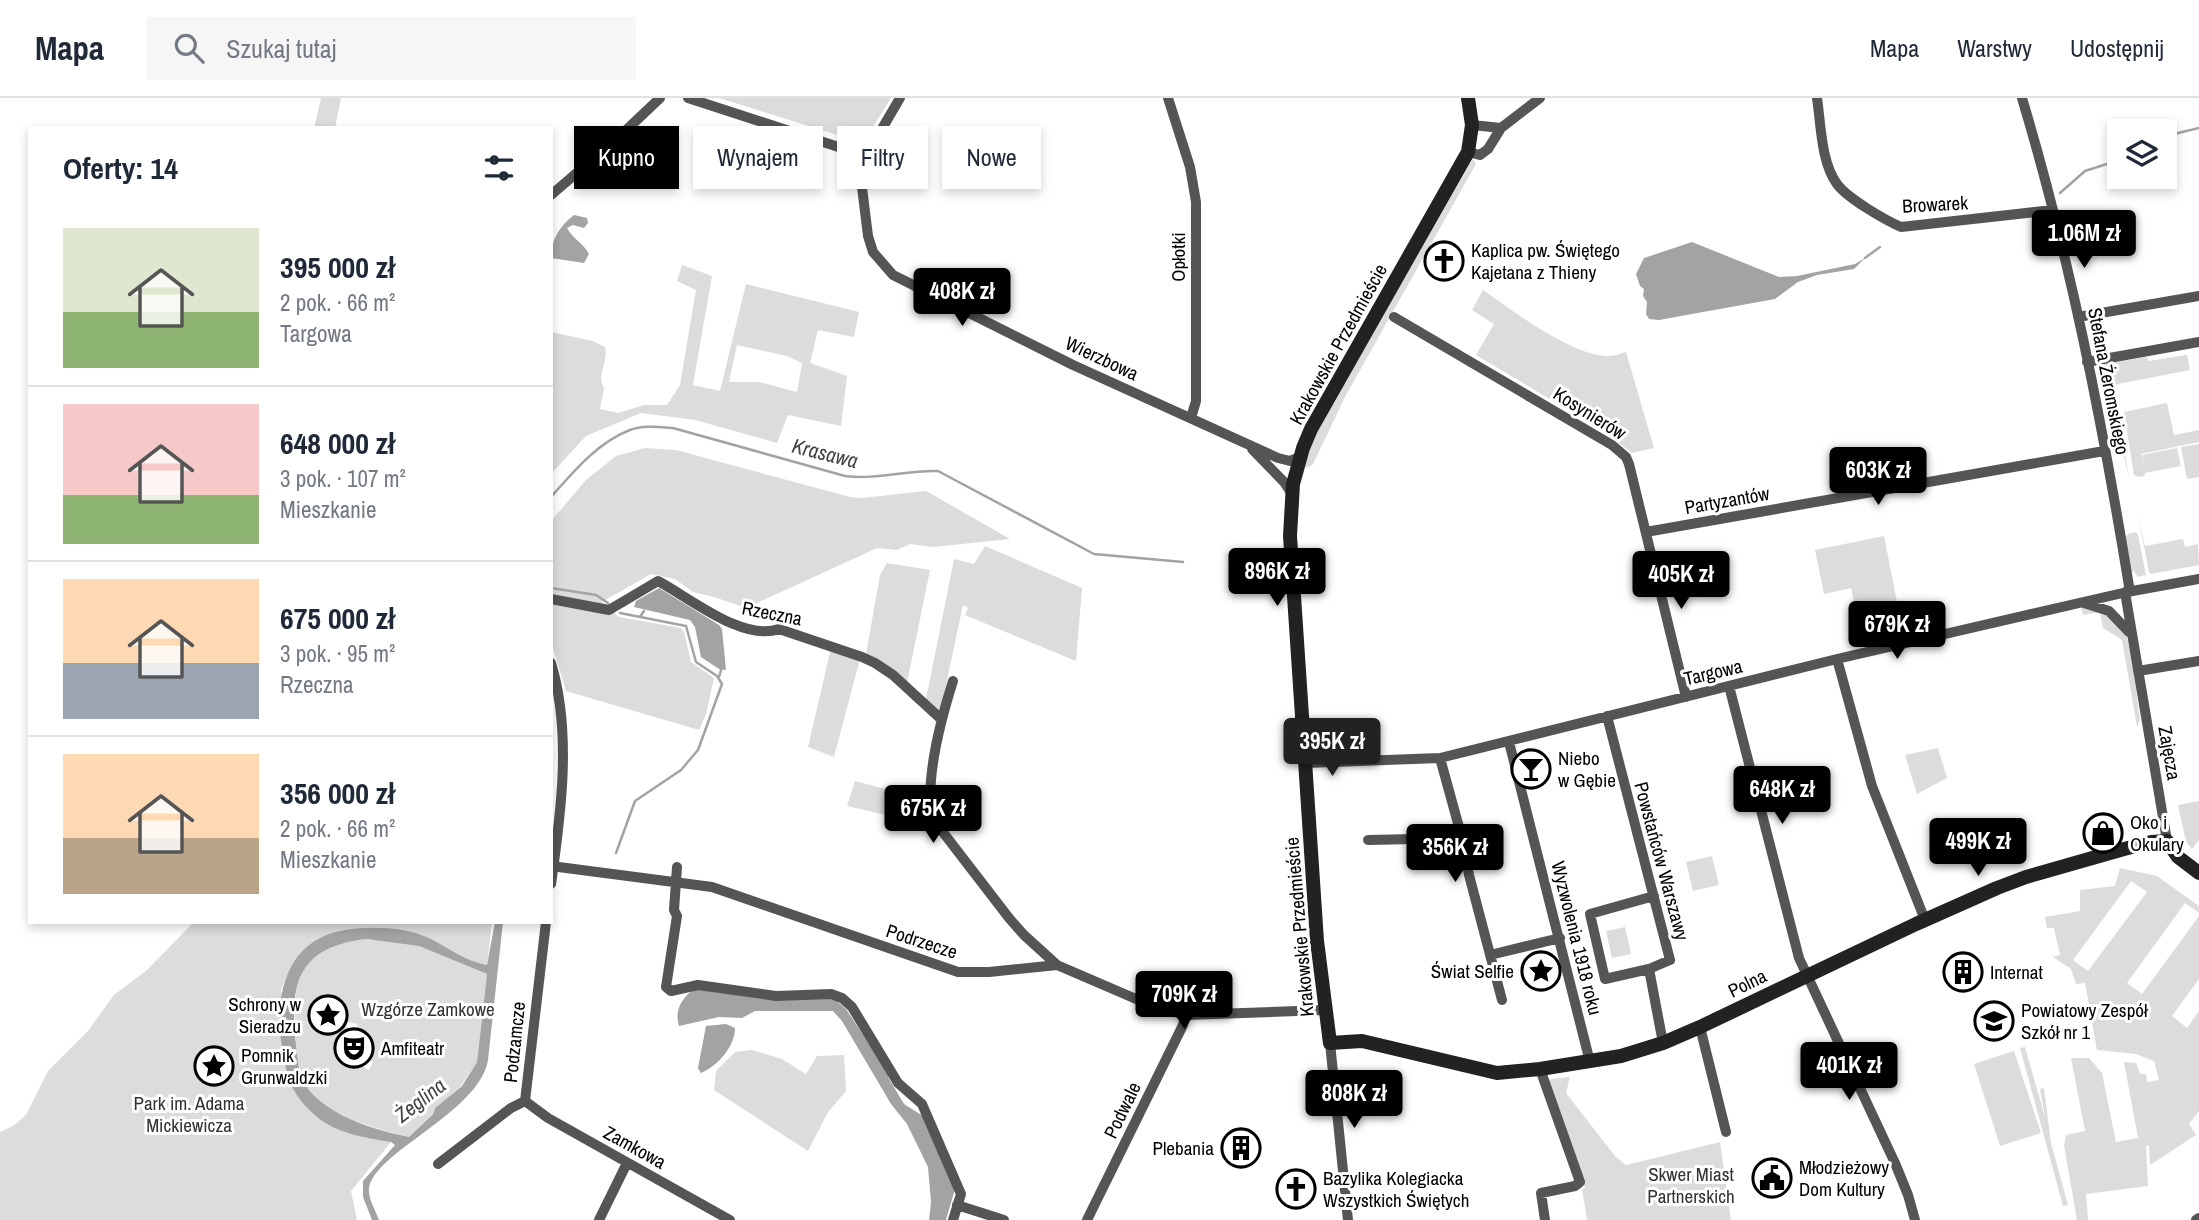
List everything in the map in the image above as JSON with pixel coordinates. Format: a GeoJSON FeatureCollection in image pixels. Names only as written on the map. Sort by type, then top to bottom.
{"type":"FeatureCollection","features":[{"type":"Feature","properties":{"kind":"street"},"geometry":{"type":"LineString","coordinates":[[688,98],[837,147]]}},
{"type":"Feature","properties":{"kind":"street","name":"Wierzbowa"},"geometry":{"type":"LineString","coordinates":[[884,126],[900,98]]}},
{"type":"Feature","properties":{"kind":"street","name":"Opłotki"},"geometry":{"type":"LineString","coordinates":[[1168,98],[1190,167],[1196,202],[1196,401],[1191,418]]}},
{"type":"Feature","properties":{"kind":"street","name":"Krakowskie Przedmieście"},"geometry":{"type":"LineString","coordinates":[[1329,1043],[1317,942],[1290,536],[1292,494],[1300,457],[1329,393],[1474,153],[1468,98]]}},
{"type":"Feature","properties":{"kind":"street"},"geometry":{"type":"LineString","coordinates":[[1474,153],[1488,149],[1501,128],[1540,98]]}},
{"type":"Feature","properties":{"kind":"street","name":"Browarek"},"geometry":{"type":"LineString","coordinates":[[1817,98],[1828,165],[1838,187],[1884,219],[1901,227],[2053,210]]}},
{"type":"Feature","properties":{"kind":"street","name":"Stefana Żeromskiego"},"geometry":{"type":"LineString","coordinates":[[2022,98],[2053,210],[2078,317],[2129,586],[2127,592]]}},
{"type":"Feature","properties":{"kind":"street"},"geometry":{"type":"LineString","coordinates":[[553,193],[657,100]]}},
{"type":"Feature","properties":{"kind":"street"},"geometry":{"type":"LineString","coordinates":[[1472,125],[1501,128]]}},
{"type":"Feature","properties":{"kind":"street","name":"Wierzbowa"},"geometry":{"type":"LineString","coordinates":[[862,189],[868,236],[873,252],[893,275],[1073,365],[1284,461],[1300,457]]}},
{"type":"Feature","properties":{"kind":"street"},"geometry":{"type":"LineString","coordinates":[[2078,317],[2199,296]]}},
{"type":"Feature","properties":{"kind":"street","name":"Kosynierów"},"geometry":{"type":"LineString","coordinates":[[1394,317],[1620,451],[1629,464],[1686,696]]}},
{"type":"Feature","properties":{"kind":"street"},"geometry":{"type":"LineString","coordinates":[[2087,362],[2199,342]]}},
{"type":"Feature","properties":{"kind":"street","name":"Wierzbowa"},"geometry":{"type":"LineString","coordinates":[[1247,444],[1292,494]]}},
{"type":"Feature","properties":{"kind":"street","name":"Partyzantów"},"geometry":{"type":"LineString","coordinates":[[1646,532],[2104,451]]}},
{"type":"Feature","properties":{"kind":"street","name":"Targowa"},"geometry":{"type":"LineString","coordinates":[[1305,763],[1440,758],[1838,659],[2080,602],[2199,579]]}},
{"type":"Feature","properties":{"kind":"street","name":"Rzeczna"},"geometry":{"type":"LineString","coordinates":[[553,599],[609,610],[659,581],[726,622],[768,633],[779,629],[862,657],[893,675],[941,719]]}},
{"type":"Feature","properties":{"kind":"street","name":"Zajęcza"},"geometry":{"type":"LineString","coordinates":[[2127,592],[2167,841]]}},
{"type":"Feature","properties":{"kind":"street"},"geometry":{"type":"LineString","coordinates":[[2080,602],[2109,611],[2132,635]]}},
{"type":"Feature","properties":{"kind":"street"},"geometry":{"type":"LineString","coordinates":[[1838,659],[1872,786],[1925,920]]}},
{"type":"Feature","properties":{"kind":"street"},"geometry":{"type":"LineString","coordinates":[[2138,671],[2199,661]]}},
{"type":"Feature","properties":{"kind":"street"},"geometry":{"type":"LineString","coordinates":[[553,672],[558,694],[562,750],[553,854]]}},
{"type":"Feature","properties":{"kind":"street"},"geometry":{"type":"LineString","coordinates":[[953,681],[941,719],[932,783],[932,818],[1016,926],[1057,965]]}},
{"type":"Feature","properties":{"kind":"street"},"geometry":{"type":"LineString","coordinates":[[1729,686],[1799,958],[1895,1163],[1915,1220]]}},
{"type":"Feature","properties":{"kind":"street","name":"Powstańców Warszawy"},"geometry":{"type":"LineString","coordinates":[[1606,716],[1670,960],[1649,969]]}},
{"type":"Feature","properties":{"kind":"street","name":"Wyzwolenia 1918 roku"},"geometry":{"type":"LineString","coordinates":[[1509,742],[1590,1062]]}},
{"type":"Feature","properties":{"kind":"street"},"geometry":{"type":"LineString","coordinates":[[1440,758],[1502,1000]]}},
{"type":"Feature","properties":{"kind":"street"},"geometry":{"type":"LineString","coordinates":[[1368,840],[1462,838]]}},
{"type":"Feature","properties":{"kind":"street"},"geometry":{"type":"LineString","coordinates":[[2167,841],[2178,858],[2199,873]]}},
{"type":"Feature","properties":{"kind":"street","name":"Polna"},"geometry":{"type":"LineString","coordinates":[[1329,1043],[1362,1041],[1497,1073],[1621,1056],[1663,1043],[1700,1027],[1925,920],[2026,877],[2143,844],[2167,841]]}},
{"type":"Feature","properties":{"kind":"street","name":"Podrzecze"},"geometry":{"type":"LineString","coordinates":[[553,866],[712,887],[947,970],[968,973],[1057,965],[1139,1001],[1185,1015],[1325,1010]]}},
{"type":"Feature","properties":{"kind":"street"},"geometry":{"type":"LineString","coordinates":[[677,867],[674,910],[677,916],[666,986],[671,990],[698,985],[776,996],[820,993],[842,998],[852,1007],[898,1083],[922,1104],[961,1194],[953,1220]]}},
{"type":"Feature","properties":{"kind":"street"},"geometry":{"type":"LineString","coordinates":[[1654,896],[1590,914],[1605,979],[1649,969],[1663,1043]]}},
{"type":"Feature","properties":{"kind":"street","name":"Podzamcze"},"geometry":{"type":"LineString","coordinates":[[438,1164],[511,1108],[525,1101],[546,924]]}},
{"type":"Feature","properties":{"kind":"street"},"geometry":{"type":"LineString","coordinates":[[1490,955],[1560,938]]}},
{"type":"Feature","properties":{"kind":"street","name":"Podwale"},"geometry":{"type":"LineString","coordinates":[[1087,1220],[1183,1025],[1185,1015]]}},
{"type":"Feature","properties":{"kind":"street"},"geometry":{"type":"LineString","coordinates":[[1700,1027],[1726,1132]]}},
{"type":"Feature","properties":{"kind":"street"},"geometry":{"type":"LineString","coordinates":[[1329,1043],[1348,1220]]}},
{"type":"Feature","properties":{"kind":"street"},"geometry":{"type":"LineString","coordinates":[[1540,1069],[1580,1182],[1575,1186],[1541,1193],[1545,1220]]}},
{"type":"Feature","properties":{"kind":"street","name":"Zamkowa"},"geometry":{"type":"LineString","coordinates":[[525,1101],[548,1118],[730,1220]]}},
{"type":"Feature","properties":{"kind":"street"},"geometry":{"type":"LineString","coordinates":[[599,1220],[627,1163]]}},
{"type":"Feature","properties":{"kind":"street"},"geometry":{"type":"LineString","coordinates":[[957,1205],[1004,1220]]}},
{"type":"Feature","properties":{"kind":"green space"},"geometry":{"type":"Polygon","coordinates":[[[321,98],[341,98],[335,126],[314,126],[321,98]]]}},
{"type":"Feature","properties":{"kind":"green space"},"geometry":{"type":"Polygon","coordinates":[[[719,98],[891,98],[874,126],[837,126],[837,135],[823,130],[823,126],[809,126],[719,98]]]}},
{"type":"Feature","properties":{"kind":"green space"},"geometry":{"type":"Polygon","coordinates":[[[1473,159],[1476,164],[1346,395],[1313,464],[1307,468],[1304,465],[1312,439],[1473,159]]]}},
{"type":"Feature","properties":{"kind":"green space"},"geometry":{"type":"Polygon","coordinates":[[[682,265],[712,276],[693,385],[720,391],[746,284],[859,312],[854,337],[818,330],[810,363],[847,376],[841,426],[788,415],[777,443],[695,420],[641,413],[586,436],[553,472],[553,332],[593,341],[605,347],[601,378],[604,388],[600,409],[618,413],[644,405],[667,405],[680,385],[696,290],[677,281],[682,265]],[[737,345],[729,382],[759,382],[797,392],[802,363],[787,356],[737,345]]]}},
{"type":"Feature","properties":{"kind":"green space"},"geometry":{"type":"Polygon","coordinates":[[[1483,290],[1526,320],[1579,349],[1595,355],[1610,356],[1626,352],[1654,448],[1632,453],[1605,432],[1476,355],[1494,324],[1472,310],[1483,290]]]}},
{"type":"Feature","properties":{"kind":"green space"},"geometry":{"type":"Polygon","coordinates":[[[2187,355],[2190,370],[2113,385],[2129,477],[2103,372],[2105,364],[2147,357],[2148,361],[2187,355]]]}},
{"type":"Feature","properties":{"kind":"green space"},"geometry":{"type":"Polygon","coordinates":[[[2167,403],[2174,435],[2199,430],[2199,442],[2141,454],[2144,468],[2142,455],[2177,448],[2181,466],[2145,473],[2145,476],[2138,477],[2134,475],[2124,412],[2167,403]]]}},
{"type":"Feature","properties":{"kind":"green space"},"geometry":{"type":"Polygon","coordinates":[[[2199,444],[2199,477],[2187,479],[2181,447],[2199,444]]]}},
{"type":"Feature","properties":{"kind":"green space"},"geometry":{"type":"Polygon","coordinates":[[[645,448],[676,450],[850,497],[926,491],[1010,539],[933,547],[910,544],[897,550],[877,548],[746,608],[693,592],[675,579],[651,574],[602,602],[619,617],[681,628],[691,662],[714,678],[706,714],[699,730],[566,691],[553,648],[553,519],[586,480],[616,456],[645,448]]]}},
{"type":"Feature","properties":{"kind":"green space"},"geometry":{"type":"Polygon","coordinates":[[[2138,515],[2145,546],[2183,539],[2185,547],[2198,544],[2199,565],[2151,574],[2138,515]]]}},
{"type":"Feature","properties":{"kind":"green space"},"geometry":{"type":"Polygon","coordinates":[[[2135,532],[2138,535],[2146,575],[2138,577],[2134,571],[2131,572],[2125,538],[2135,532]]]}},
{"type":"Feature","properties":{"kind":"green space"},"geometry":{"type":"Polygon","coordinates":[[[1884,536],[1901,622],[1860,630],[1851,588],[1824,594],[1815,550],[1884,536]]]}},
{"type":"Feature","properties":{"kind":"green space"},"geometry":{"type":"Polygon","coordinates":[[[985,546],[1082,588],[1076,661],[965,615],[968,608],[963,605],[940,713],[926,699],[954,559],[974,564],[985,546]]]}},
{"type":"Feature","properties":{"kind":"green space"},"geometry":{"type":"Polygon","coordinates":[[[887,563],[930,570],[907,683],[866,654],[880,575],[887,563]]]}},
{"type":"Feature","properties":{"kind":"green space"},"geometry":{"type":"Polygon","coordinates":[[[2081,607],[2094,609],[2100,612],[2083,615],[2081,607]]]}},
{"type":"Feature","properties":{"kind":"green space"},"geometry":{"type":"Polygon","coordinates":[[[2100,612],[2119,625],[2129,645],[2140,719],[2137,727],[2122,640],[2103,628],[2100,612]]]}},
{"type":"Feature","properties":{"kind":"green space"},"geometry":{"type":"Polygon","coordinates":[[[831,648],[860,659],[834,757],[808,747],[831,648]]]}},
{"type":"Feature","properties":{"kind":"green space"},"geometry":{"type":"Polygon","coordinates":[[[1938,748],[1947,778],[1917,794],[1905,755],[1938,748]]]}},
{"type":"Feature","properties":{"kind":"green space"},"geometry":{"type":"Polygon","coordinates":[[[855,781],[924,799],[925,820],[921,823],[847,806],[855,781]]]}},
{"type":"Feature","properties":{"kind":"green space"},"geometry":{"type":"Polygon","coordinates":[[[2199,801],[2199,840],[2192,849],[2186,842],[2178,805],[2199,801]]]}},
{"type":"Feature","properties":{"kind":"green space"},"geometry":{"type":"Polygon","coordinates":[[[1712,856],[1719,885],[1693,891],[1686,862],[1712,856]]]}},
{"type":"Feature","properties":{"kind":"green space"},"geometry":{"type":"Polygon","coordinates":[[[2120,868],[2157,876],[2199,906],[2199,913],[2185,903],[2127,983],[2142,994],[2199,916],[2199,979],[2172,1016],[2187,1028],[2199,1011],[2199,1111],[2189,1124],[2196,1135],[2150,1165],[2149,1146],[2146,1146],[2148,1186],[2086,1194],[2088,1220],[2077,1220],[2064,1145],[2066,1135],[2085,1131],[2071,1058],[2089,1058],[2102,1073],[2116,1142],[2138,1138],[2124,1062],[2136,1063],[2140,1074],[2146,1074],[2147,1082],[2159,1080],[2154,1061],[2136,1054],[2097,1050],[2085,983],[2076,984],[2071,969],[2053,957],[2060,955],[2054,928],[2047,928],[2045,917],[2080,911],[2080,890],[2115,886],[2120,868]],[[2131,881],[2073,960],[2088,971],[2147,892],[2131,881]]]}},
{"type":"Feature","properties":{"kind":"green space","name":"Park im. Adama Mickiewicza"},"geometry":{"type":"Polygon","coordinates":[[[192,924],[492,924],[487,965],[471,960],[424,936],[368,928],[335,932],[321,938],[298,958],[289,972],[281,990],[289,1081],[343,1131],[391,1142],[351,1191],[357,1220],[0,1220],[0,1132],[26,1115],[48,1071],[88,1031],[114,995],[147,970],[192,924]]]}},
{"type":"Feature","properties":{"kind":"green space"},"geometry":{"type":"Polygon","coordinates":[[[1625,927],[1631,954],[1612,958],[1606,931],[1625,927]]]}},
{"type":"Feature","properties":{"kind":"green space","name":"Wzgórze Zamkowe"},"geometry":{"type":"Polygon","coordinates":[[[366,939],[419,946],[487,974],[477,1062],[460,1087],[435,1108],[409,1137],[369,1126],[330,1108],[309,1090],[300,1073],[295,1018],[298,983],[313,958],[344,943],[366,939]],[[347,1022],[347,1044],[357,1061],[369,1070],[373,1062],[359,1046],[357,1024],[347,1022]]]}},
{"type":"Feature","properties":{"kind":"green space"},"geometry":{"type":"Polygon","coordinates":[[[2025,1047],[2045,1117],[2040,1089],[2044,1088],[2051,1143],[2068,1205],[2063,1206],[2020,1048],[2025,1047]]]}},
{"type":"Feature","properties":{"kind":"green space"},"geometry":{"type":"Polygon","coordinates":[[[752,1050],[782,1059],[806,1074],[817,1056],[844,1055],[846,1091],[828,1112],[808,1151],[714,1090],[716,1071],[735,1052],[752,1050]]]}},
{"type":"Feature","properties":{"kind":"green space"},"geometry":{"type":"Polygon","coordinates":[[[2014,1051],[2041,1133],[2000,1146],[1974,1064],[2014,1051]]]}},
{"type":"Feature","properties":{"kind":"green space","name":"Skwer Miast Partnerskich"},"geometry":{"type":"Polygon","coordinates":[[[1570,1077],[1566,1093],[1615,1156],[1626,1165],[1720,1142],[1731,1220],[1587,1220],[1582,1189],[1585,1188],[1544,1080],[1570,1077]]]}},
{"type":"Feature","properties":{"kind":"shaded area"},"geometry":{"type":"Polygon","coordinates":[[[574,215],[587,218],[588,223],[584,228],[573,225],[567,228],[589,254],[584,263],[553,258],[553,245],[564,224],[574,215]]]}},
{"type":"Feature","properties":{"kind":"shaded area"},"geometry":{"type":"Polygon","coordinates":[[[1692,242],[1779,277],[1855,264],[1865,258],[1854,269],[1817,275],[1798,282],[1775,299],[1659,320],[1649,319],[1646,314],[1647,302],[1643,296],[1644,289],[1640,286],[1636,274],[1644,258],[1692,242]]]}},
{"type":"Feature","properties":{"kind":"shaded area"},"geometry":{"type":"Polygon","coordinates":[[[659,588],[719,625],[722,629],[726,670],[719,669],[701,657],[695,627],[690,620],[634,607],[636,601],[659,588]]]}},
{"type":"Feature","properties":{"kind":"shaded area"},"geometry":{"type":"Polygon","coordinates":[[[495,924],[503,924],[488,1060],[481,1079],[448,1114],[388,1161],[375,1175],[369,1193],[379,1220],[372,1220],[363,1197],[363,1181],[395,1145],[332,1127],[316,1116],[297,1095],[288,1075],[281,1037],[281,996],[286,977],[307,947],[324,936],[366,928],[388,928],[420,934],[487,965],[495,924]],[[366,939],[325,950],[312,960],[303,972],[294,1003],[298,1063],[309,1090],[342,1115],[368,1126],[409,1137],[433,1114],[435,1108],[462,1086],[477,1062],[487,974],[419,946],[366,939]]]}},
{"type":"Feature","properties":{"kind":"shaded area"},"geometry":{"type":"Polygon","coordinates":[[[694,989],[764,999],[825,998],[836,1000],[846,1009],[888,1073],[904,1104],[923,1116],[955,1189],[946,1220],[929,1220],[931,1202],[928,1167],[907,1124],[891,1104],[842,1021],[833,1011],[755,1011],[742,1018],[719,1017],[679,1026],[680,1005],[694,989]]]}},
{"type":"Feature","properties":{"kind":"shaded area"},"geometry":{"type":"Polygon","coordinates":[[[726,1024],[735,1028],[729,1048],[719,1060],[701,1073],[698,1068],[706,1026],[726,1024]]]}},
{"type":"Feature","properties":{"kind":"waterway","name":"Krasawa"},"geometry":{"type":"LineString","coordinates":[[2177,134],[2199,128]]}},
{"type":"Feature","properties":{"kind":"waterway","name":"Krasawa"},"geometry":{"type":"LineString","coordinates":[[2060,193],[2085,171],[2107,164]]}},
{"type":"Feature","properties":{"kind":"waterway","name":"Krasawa"},"geometry":{"type":"LineString","coordinates":[[1865,258],[1880,247]]}},
{"type":"Feature","properties":{"kind":"waterway","name":"Krasawa"},"geometry":{"type":"LineString","coordinates":[[553,495],[587,459],[618,435],[640,427],[673,428],[845,476],[868,477],[938,471],[1094,554],[1183,562]]}},
{"type":"Feature","properties":{"kind":"waterway"},"geometry":{"type":"LineString","coordinates":[[553,588],[596,595],[608,603]]}},
{"type":"Feature","properties":{"kind":"waterway"},"geometry":{"type":"LineString","coordinates":[[640,617],[644,611]]}},
{"type":"Feature","properties":{"kind":"waterway"},"geometry":{"type":"LineString","coordinates":[[616,853],[635,801],[681,770],[698,750],[722,684],[717,676],[696,662],[686,626],[620,613]]}},
{"type":"Feature","properties":{"kind":"waterway"},"geometry":{"type":"LineString","coordinates":[[719,677],[721,670]]}},
{"type":"Feature","properties":{"kind":"place","name":"Kaplica pw. Świętego Kajetana z Thieny"},"geometry":{"type":"Point","coordinates":[1444,261]}},
{"type":"Feature","properties":{"kind":"place","name":"Niebo w Gębie"},"geometry":{"type":"Point","coordinates":[1531,769]}},
{"type":"Feature","properties":{"kind":"place","name":"Oko i Okulary"},"geometry":{"type":"Point","coordinates":[2103,833]}},
{"type":"Feature","properties":{"kind":"place","name":"Świat Selfie"},"geometry":{"type":"Point","coordinates":[1541,971]}},
{"type":"Feature","properties":{"kind":"place","name":"Internat"},"geometry":{"type":"Point","coordinates":[1963,972]}},
{"type":"Feature","properties":{"kind":"place","name":"Schrony w Sieradzu"},"geometry":{"type":"Point","coordinates":[328,1015]}},
{"type":"Feature","properties":{"kind":"place","name":"Powiatowy Zespół Szkół nr 1"},"geometry":{"type":"Point","coordinates":[1994,1021]}},
{"type":"Feature","properties":{"kind":"place","name":"Amfiteatr"},"geometry":{"type":"Point","coordinates":[354,1048]}},
{"type":"Feature","properties":{"kind":"place","name":"Pomnik Grunwaldzki"},"geometry":{"type":"Point","coordinates":[214,1066]}},
{"type":"Feature","properties":{"kind":"place","name":"Plebania"},"geometry":{"type":"Point","coordinates":[1241,1148]}},
{"type":"Feature","properties":{"kind":"place","name":"Młodzieżowy Dom Kultury"},"geometry":{"type":"Point","coordinates":[1772,1178]}},
{"type":"Feature","properties":{"kind":"place","name":"Bazylika Kolegiacka Wszystkich Świętych"},"geometry":{"type":"Point","coordinates":[1296,1189]}},
{"type":"Feature","properties":{"kind":"water label","name":"Żeglina"},"geometry":{"type":"Point","coordinates":[420,1100]}}]}
